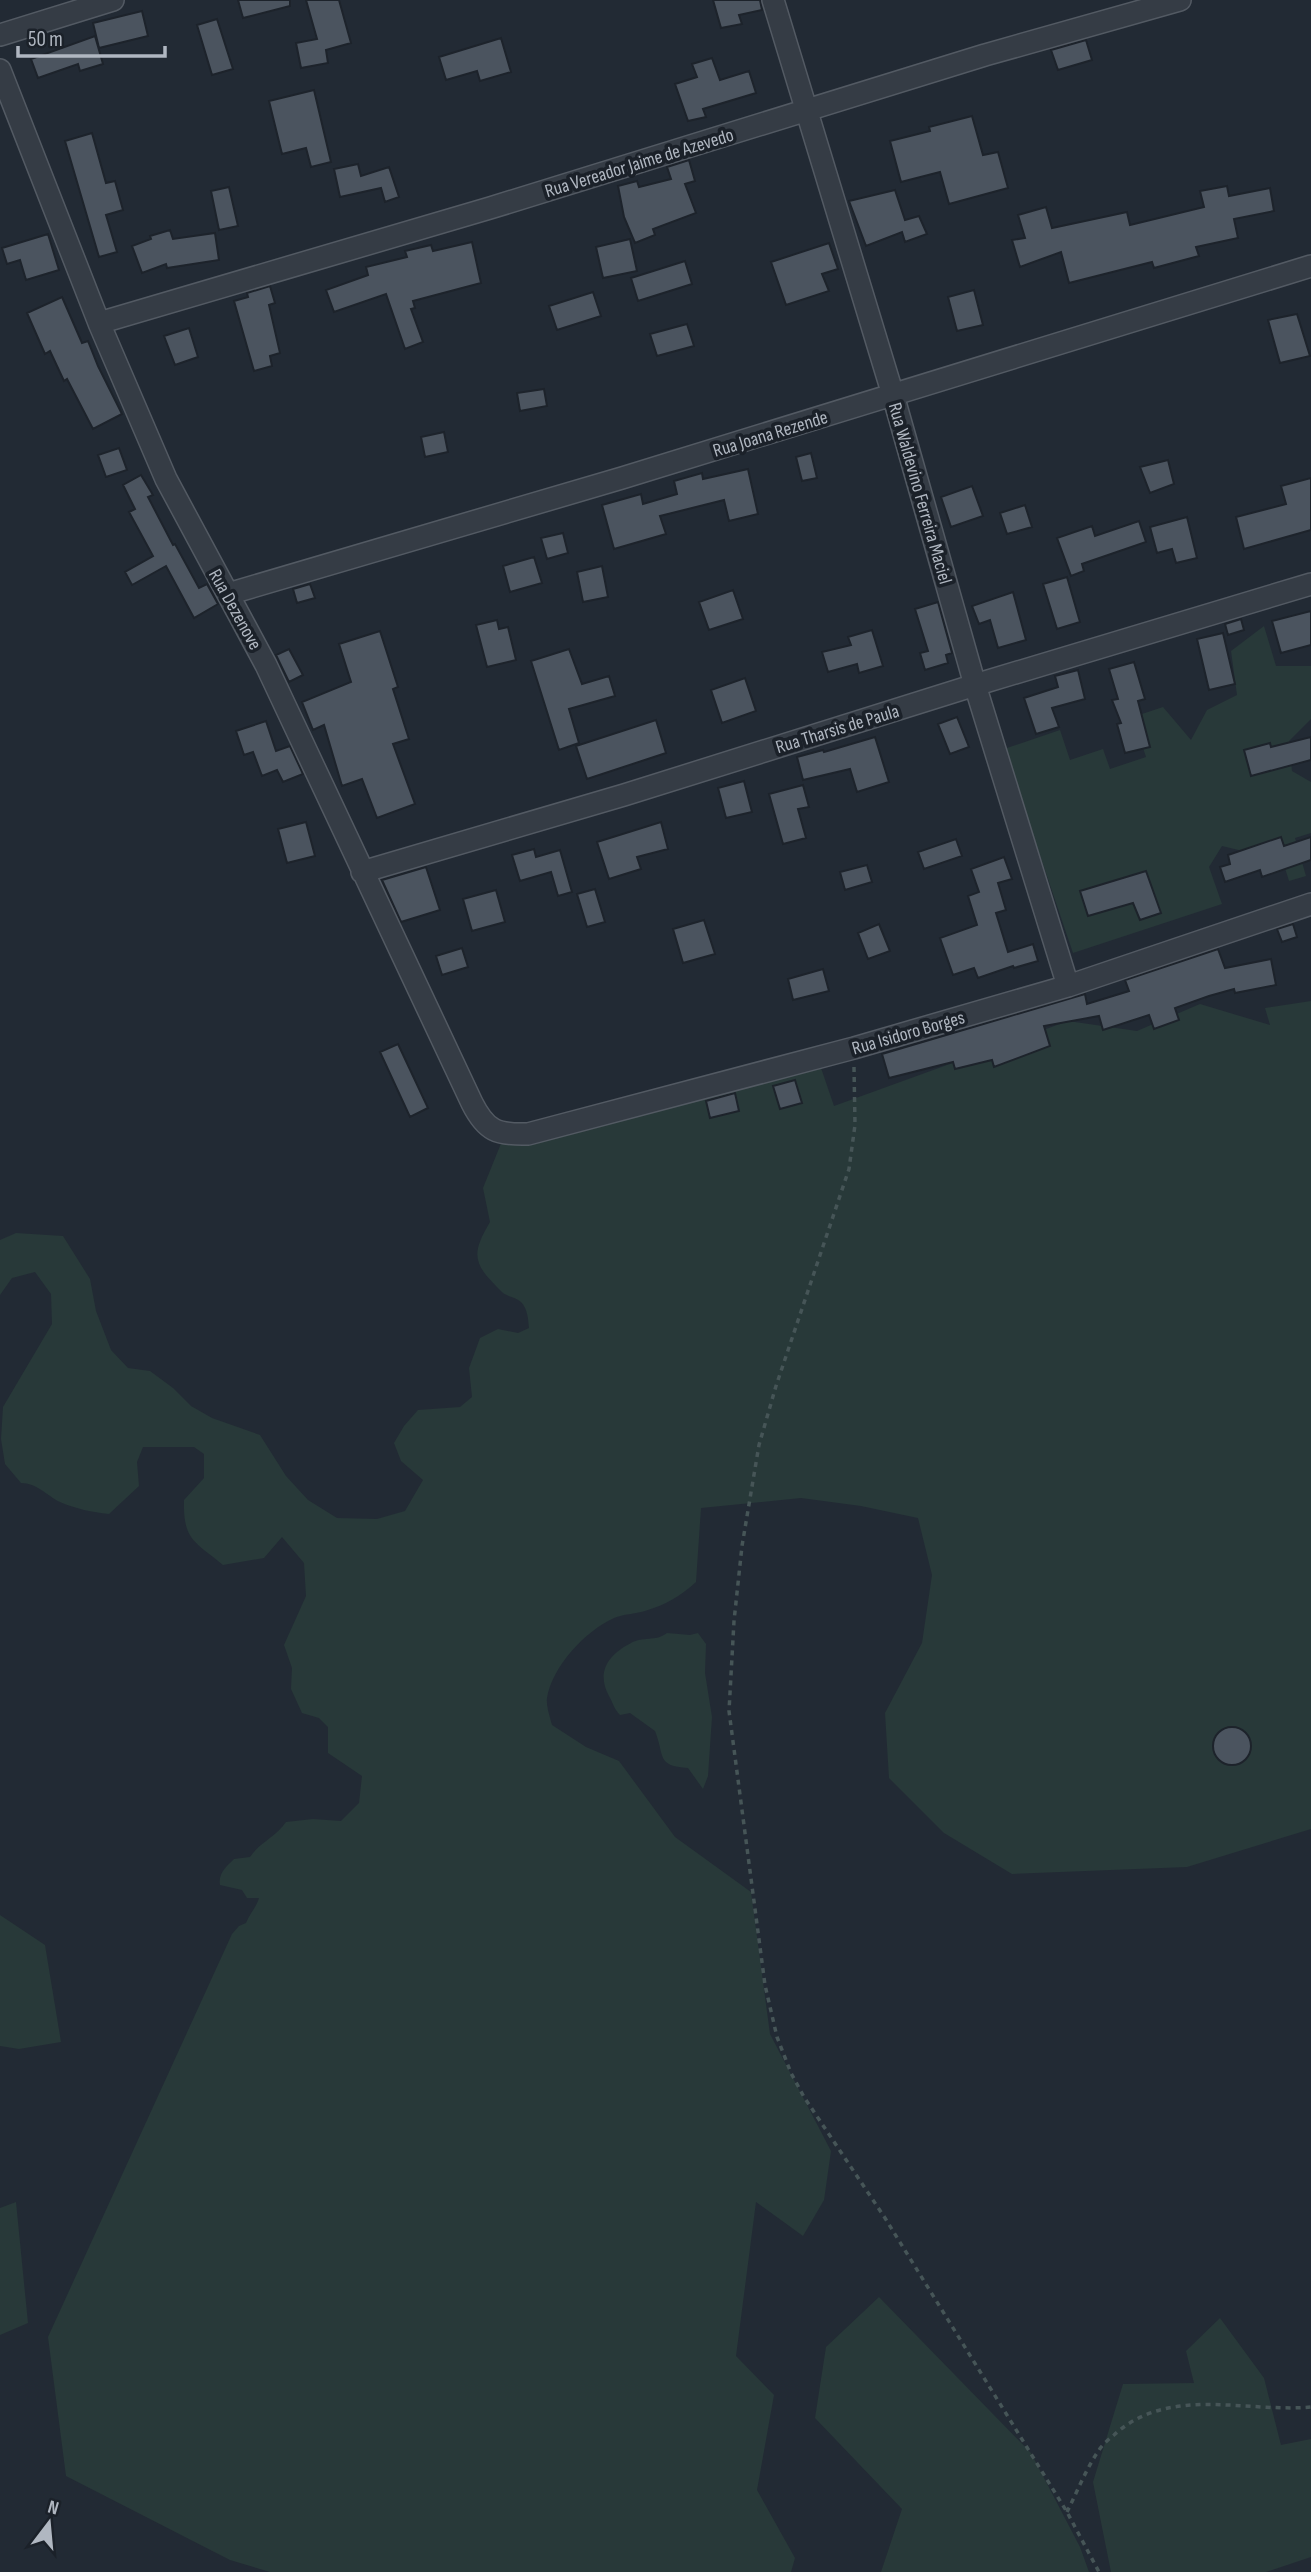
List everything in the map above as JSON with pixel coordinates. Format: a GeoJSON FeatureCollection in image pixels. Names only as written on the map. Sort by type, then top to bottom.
{"type":"FeatureCollection","features":[{"type":"Feature","properties":{"kind":"street"},"geometry":{"type":"LineString","coordinates":[[0,35],[113,0]]}},
{"type":"Feature","properties":{"kind":"street","name":"Rua Waldevino Ferreira Maciel"},"geometry":{"type":"LineString","coordinates":[[773,0],[893,395],[975,685],[1068,986]]}},
{"type":"Feature","properties":{"kind":"street","name":"Rua Vereador Jaime de Azevedo"},"geometry":{"type":"LineString","coordinates":[[99,323],[490,208],[985,55],[1180,0]]}},
{"type":"Feature","properties":{"kind":"street","name":"Rua Dezenove"},"geometry":{"type":"LineString","coordinates":[[0,70],[99,323],[166,479],[266,665],[480,1120],[486,1127],[499,1132]]}},
{"type":"Feature","properties":{"kind":"street","name":"Rua Joana Rezende"},"geometry":{"type":"LineString","coordinates":[[228,594],[622,478],[1311,266]]}},
{"type":"Feature","properties":{"kind":"street","name":"Rua Tharsis de Paula"},"geometry":{"type":"LineString","coordinates":[[362,872],[624,795],[1311,584]]}},
{"type":"Feature","properties":{"kind":"street","name":"Rua Isidoro Borges"},"geometry":{"type":"LineString","coordinates":[[499,1132],[509,1135],[528,1134],[853,1048],[1068,986],[1311,904]]}},
{"type":"Feature","properties":{"kind":"path"},"geometry":{"type":"LineString","coordinates":[[853,1048],[855,1125],[849,1169],[776,1385],[760,1445],[742,1546],[734,1621],[729,1711],[765,1985],[777,2037],[804,2097],[885,2218],[1067,2512],[1099,2572]]}},
{"type":"Feature","properties":{"kind":"path"},"geometry":{"type":"LineString","coordinates":[[1067,2512],[1100,2448],[1128,2423],[1164,2408],[1228,2404],[1311,2407]]}},
{"type":"Feature","properties":{"kind":"shaded area"},"geometry":{"type":"Polygon","coordinates":[[[1264,626],[1276,666],[1311,666],[1311,719],[1289,741],[1292,771],[1311,782],[1311,833],[1295,838],[1306,876],[1289,881],[1277,842],[1243,851],[1222,846],[1209,867],[1222,904],[1073,953],[1004,749],[1060,730],[1070,760],[1103,749],[1110,769],[1146,757],[1133,717],[1163,707],[1191,740],[1207,710],[1237,695],[1231,651],[1264,626]]]}},
{"type":"Feature","properties":{"kind":"shaded area"},"geometry":{"type":"Polygon","coordinates":[[[1311,1001],[1311,1829],[1187,1867],[1012,1874],[944,1833],[889,1778],[885,1713],[922,1643],[932,1575],[918,1518],[861,1506],[801,1498],[701,1508],[696,1582],[666,1603],[614,1618],[603,1624],[572,1651],[550,1686],[547,1701],[552,1725],[586,1747],[619,1761],[675,1837],[751,1892],[770,2034],[831,2151],[824,2200],[803,2236],[756,2202],[736,2356],[774,2395],[757,2490],[795,2558],[791,2572],[270,2572],[230,2560],[66,2476],[48,2337],[232,1934],[246,1923],[258,1902],[259,1898],[247,1898],[242,1890],[220,1885],[222,1873],[234,1859],[250,1857],[286,1822],[313,1819],[341,1821],[359,1803],[362,1776],[328,1753],[328,1727],[319,1718],[302,1713],[291,1689],[292,1668],[284,1645],[306,1596],[304,1563],[282,1537],[264,1558],[223,1565],[188,1532],[184,1500],[204,1478],[204,1454],[194,1447],[143,1447],[137,1462],[139,1486],[109,1514],[60,1502],[37,1487],[21,1483],[5,1464],[1,1439],[3,1407],[52,1324],[51,1294],[35,1272],[12,1278],[0,1295],[0,1240],[16,1233],[63,1236],[90,1279],[96,1311],[111,1350],[128,1368],[150,1371],[191,1406],[212,1418],[260,1435],[286,1476],[308,1500],[337,1518],[377,1519],[405,1511],[423,1480],[401,1461],[394,1443],[404,1426],[418,1410],[460,1407],[472,1397],[469,1368],[480,1338],[498,1329],[518,1333],[529,1328],[523,1305],[519,1300],[502,1292],[486,1275],[478,1260],[479,1244],[490,1222],[483,1188],[502,1141],[819,1062],[834,1106],[1068,1021],[1137,1031],[1200,1004],[1270,1025],[1265,1008],[1311,1001]]]}},
{"type":"Feature","properties":{"kind":"shaded area"},"geometry":{"type":"Polygon","coordinates":[[[667,1633],[698,1633],[706,1644],[705,1673],[712,1717],[708,1776],[703,1789],[688,1768],[666,1762],[655,1731],[630,1713],[620,1715],[605,1687],[606,1665],[616,1653],[636,1641],[667,1633]]]}},
{"type":"Feature","properties":{"kind":"shaded area"},"geometry":{"type":"Polygon","coordinates":[[[0,1915],[45,1945],[61,2042],[19,2049],[0,2046],[0,1915]]]}},
{"type":"Feature","properties":{"kind":"shaded area"},"geometry":{"type":"Polygon","coordinates":[[[16,2202],[28,2323],[0,2335],[0,2208],[16,2202]]]}},
{"type":"Feature","properties":{"kind":"shaded area"},"geometry":{"type":"Polygon","coordinates":[[[879,2297],[1031,2453],[1080,2547],[1089,2572],[881,2572],[902,2509],[815,2418],[826,2347],[879,2297]]]}},
{"type":"Feature","properties":{"kind":"shaded area"},"geometry":{"type":"Polygon","coordinates":[[[1220,2318],[1264,2378],[1281,2445],[1311,2439],[1311,2557],[1266,2572],[1111,2572],[1093,2482],[1123,2384],[1194,2383],[1186,2351],[1220,2318]]]}},
{"type":"Feature","properties":{"kind":"building"},"geometry":{"type":"Polygon","coordinates":[[[238,0],[290,0],[290,6],[243,18],[238,0]]]}},
{"type":"Feature","properties":{"kind":"building"},"geometry":{"type":"Polygon","coordinates":[[[306,0],[339,0],[351,43],[326,50],[328,63],[301,68],[296,43],[317,39],[306,0]]]}},
{"type":"Feature","properties":{"kind":"building"},"geometry":{"type":"Polygon","coordinates":[[[713,0],[760,0],[762,10],[739,15],[742,24],[721,28],[713,0]]]}},
{"type":"Feature","properties":{"kind":"building"},"geometry":{"type":"Polygon","coordinates":[[[142,11],[148,36],[99,48],[93,23],[142,11]]]}},
{"type":"Feature","properties":{"kind":"building"},"geometry":{"type":"Polygon","coordinates":[[[217,19],[233,69],[212,75],[197,25],[217,19]]]}},
{"type":"Feature","properties":{"kind":"building"},"geometry":{"type":"Polygon","coordinates":[[[95,36],[103,64],[80,71],[78,64],[38,78],[31,59],[95,36]]]}},
{"type":"Feature","properties":{"kind":"building"},"geometry":{"type":"Polygon","coordinates":[[[501,38],[511,72],[480,81],[477,71],[446,80],[439,57],[501,38]]]}},
{"type":"Feature","properties":{"kind":"building"},"geometry":{"type":"Polygon","coordinates":[[[1086,40],[1092,60],[1058,70],[1051,50],[1086,40]]]}},
{"type":"Feature","properties":{"kind":"building"},"geometry":{"type":"Polygon","coordinates":[[[712,58],[720,80],[749,71],[756,93],[703,109],[706,117],[688,121],[675,84],[697,77],[692,64],[712,58]]]}},
{"type":"Feature","properties":{"kind":"building"},"geometry":{"type":"Polygon","coordinates":[[[314,90],[331,162],[311,167],[306,148],[282,154],[269,101],[314,90]]]}},
{"type":"Feature","properties":{"kind":"building"},"geometry":{"type":"Polygon","coordinates":[[[972,116],[983,155],[998,152],[1008,188],[949,204],[940,172],[901,182],[890,141],[972,116]]]}},
{"type":"Feature","properties":{"kind":"building"},"geometry":{"type":"Polygon","coordinates":[[[92,133],[106,183],[115,181],[123,210],[106,215],[117,252],[99,257],[65,141],[92,133]]]}},
{"type":"Feature","properties":{"kind":"building"},"geometry":{"type":"Polygon","coordinates":[[[689,160],[695,181],[685,184],[696,213],[653,229],[655,235],[635,243],[624,217],[618,186],[637,181],[639,187],[671,179],[667,167],[689,160]]]}},
{"type":"Feature","properties":{"kind":"building"},"geometry":{"type":"Polygon","coordinates":[[[358,164],[361,176],[389,167],[399,197],[385,202],[381,188],[340,197],[334,169],[358,164]]]}},
{"type":"Feature","properties":{"kind":"building"},"geometry":{"type":"Polygon","coordinates":[[[1227,186],[1229,196],[1270,188],[1274,211],[1234,219],[1238,238],[1196,247],[1199,256],[1154,268],[1152,262],[1069,283],[1061,252],[1020,267],[1012,240],[1025,238],[1018,215],[1046,207],[1052,228],[1127,212],[1130,225],[1204,207],[1200,191],[1227,186]]]}},
{"type":"Feature","properties":{"kind":"building"},"geometry":{"type":"Polygon","coordinates":[[[229,187],[238,226],[219,230],[211,191],[229,187]]]}},
{"type":"Feature","properties":{"kind":"building"},"geometry":{"type":"Polygon","coordinates":[[[895,190],[905,220],[919,216],[927,234],[905,242],[902,232],[866,246],[849,201],[895,190]]]}},
{"type":"Feature","properties":{"kind":"building"},"geometry":{"type":"Polygon","coordinates":[[[170,230],[173,239],[215,233],[219,260],[167,268],[166,264],[142,273],[132,246],[151,239],[150,236],[170,230]]]}},
{"type":"Feature","properties":{"kind":"building"},"geometry":{"type":"Polygon","coordinates":[[[48,234],[59,270],[26,280],[20,260],[7,264],[2,248],[48,234]]]}},
{"type":"Feature","properties":{"kind":"building"},"geometry":{"type":"Polygon","coordinates":[[[630,239],[637,271],[603,278],[596,247],[630,239]]]}},
{"type":"Feature","properties":{"kind":"building"},"geometry":{"type":"Polygon","coordinates":[[[472,242],[481,283],[413,301],[415,308],[411,309],[423,342],[405,349],[386,294],[334,312],[326,290],[368,275],[366,267],[407,257],[405,251],[431,245],[433,251],[472,242]]]}},
{"type":"Feature","properties":{"kind":"building"},"geometry":{"type":"Polygon","coordinates":[[[829,243],[838,269],[822,274],[829,291],[786,305],[771,262],[829,243]]]}},
{"type":"Feature","properties":{"kind":"building"},"geometry":{"type":"Polygon","coordinates":[[[685,261],[692,284],[638,301],[631,278],[685,261]]]}},
{"type":"Feature","properties":{"kind":"building"},"geometry":{"type":"Polygon","coordinates":[[[270,286],[275,303],[269,305],[280,353],[270,356],[272,366],[254,371],[234,301],[248,297],[247,293],[270,286]]]}},
{"type":"Feature","properties":{"kind":"building"},"geometry":{"type":"Polygon","coordinates":[[[974,290],[983,325],[957,331],[948,297],[974,290]]]}},
{"type":"Feature","properties":{"kind":"building"},"geometry":{"type":"Polygon","coordinates":[[[593,292],[601,316],[557,330],[549,306],[593,292]]]}},
{"type":"Feature","properties":{"kind":"building"},"geometry":{"type":"Polygon","coordinates":[[[62,297],[82,343],[88,341],[122,414],[93,429],[67,379],[64,381],[50,351],[45,354],[27,313],[62,297]]]}},
{"type":"Feature","properties":{"kind":"building"},"geometry":{"type":"Polygon","coordinates":[[[1297,314],[1310,356],[1280,363],[1268,320],[1297,314]]]}},
{"type":"Feature","properties":{"kind":"building"},"geometry":{"type":"Polygon","coordinates":[[[687,324],[694,346],[657,356],[650,334],[687,324]]]}},
{"type":"Feature","properties":{"kind":"building"},"geometry":{"type":"Polygon","coordinates":[[[189,328],[198,357],[175,365],[164,336],[189,328]]]}},
{"type":"Feature","properties":{"kind":"building"},"geometry":{"type":"Polygon","coordinates":[[[544,389],[547,406],[520,411],[517,393],[544,389]]]}},
{"type":"Feature","properties":{"kind":"building"},"geometry":{"type":"Polygon","coordinates":[[[444,432],[448,452],[425,457],[421,437],[444,432]]]}},
{"type":"Feature","properties":{"kind":"building"},"geometry":{"type":"Polygon","coordinates":[[[119,448],[127,470],[106,477],[98,455],[119,448]]]}},
{"type":"Feature","properties":{"kind":"building"},"geometry":{"type":"Polygon","coordinates":[[[811,453],[817,478],[802,481],[796,457],[811,453]]]}},
{"type":"Feature","properties":{"kind":"building"},"geometry":{"type":"Polygon","coordinates":[[[1168,460],[1174,484],[1150,493],[1140,467],[1168,460]]]}},
{"type":"Feature","properties":{"kind":"building"},"geometry":{"type":"Polygon","coordinates":[[[748,469],[758,514],[729,521],[724,500],[660,516],[666,534],[614,549],[602,505],[641,494],[643,504],[677,494],[674,481],[702,473],[703,479],[748,469]]]}},
{"type":"Feature","properties":{"kind":"building"},"geometry":{"type":"Polygon","coordinates":[[[141,475],[153,495],[148,497],[173,545],[175,544],[199,588],[207,584],[218,604],[194,618],[166,566],[132,585],[125,572],[153,556],[129,512],[135,509],[123,485],[141,475]]]}},
{"type":"Feature","properties":{"kind":"building"},"geometry":{"type":"Polygon","coordinates":[[[1311,478],[1311,530],[1244,549],[1236,517],[1286,504],[1281,486],[1311,478]]]}},
{"type":"Feature","properties":{"kind":"building"},"geometry":{"type":"Polygon","coordinates":[[[972,486],[983,516],[951,527],[941,497],[972,486]]]}},
{"type":"Feature","properties":{"kind":"building"},"geometry":{"type":"Polygon","coordinates":[[[1025,505],[1032,527],[1007,534],[1000,513],[1025,505]]]}},
{"type":"Feature","properties":{"kind":"building"},"geometry":{"type":"Polygon","coordinates":[[[1187,517],[1197,558],[1176,563],[1172,549],[1157,553],[1150,527],[1187,517]]]}},
{"type":"Feature","properties":{"kind":"building"},"geometry":{"type":"Polygon","coordinates":[[[1139,521],[1146,542],[1082,564],[1084,571],[1071,576],[1057,538],[1092,526],[1095,536],[1139,521]]]}},
{"type":"Feature","properties":{"kind":"building"},"geometry":{"type":"Polygon","coordinates":[[[563,533],[568,553],[547,559],[541,538],[563,533]]]}},
{"type":"Feature","properties":{"kind":"building"},"geometry":{"type":"Polygon","coordinates":[[[534,557],[542,583],[510,592],[503,566],[534,557]]]}},
{"type":"Feature","properties":{"kind":"building"},"geometry":{"type":"Polygon","coordinates":[[[602,566],[608,597],[583,602],[577,572],[602,566]]]}},
{"type":"Feature","properties":{"kind":"building"},"geometry":{"type":"Polygon","coordinates":[[[1067,577],[1080,622],[1057,629],[1043,584],[1067,577]]]}},
{"type":"Feature","properties":{"kind":"building"},"geometry":{"type":"Polygon","coordinates":[[[310,584],[315,598],[297,603],[293,589],[310,584]]]}},
{"type":"Feature","properties":{"kind":"building"},"geometry":{"type":"Polygon","coordinates":[[[733,590],[743,619],[709,630],[699,602],[733,590]]]}},
{"type":"Feature","properties":{"kind":"building"},"geometry":{"type":"Polygon","coordinates":[[[1013,592],[1026,640],[998,648],[990,620],[979,624],[972,606],[1013,592]]]}},
{"type":"Feature","properties":{"kind":"building"},"geometry":{"type":"Polygon","coordinates":[[[938,602],[952,653],[946,655],[948,663],[925,670],[920,653],[928,651],[915,609],[938,602]]]}},
{"type":"Feature","properties":{"kind":"building"},"geometry":{"type":"Polygon","coordinates":[[[1311,611],[1311,645],[1281,653],[1272,621],[1311,611]]]}},
{"type":"Feature","properties":{"kind":"building"},"geometry":{"type":"Polygon","coordinates":[[[1241,619],[1244,630],[1228,635],[1225,624],[1241,619]]]}},
{"type":"Feature","properties":{"kind":"building"},"geometry":{"type":"Polygon","coordinates":[[[497,620],[499,629],[508,627],[516,660],[487,667],[476,625],[497,620]]]}},
{"type":"Feature","properties":{"kind":"building"},"geometry":{"type":"Polygon","coordinates":[[[872,630],[883,666],[859,673],[857,664],[828,672],[822,652],[851,645],[848,637],[872,630]]]}},
{"type":"Feature","properties":{"kind":"building"},"geometry":{"type":"Polygon","coordinates":[[[380,631],[398,687],[393,689],[409,739],[393,744],[415,804],[377,818],[362,779],[342,786],[324,725],[313,730],[302,702],[351,682],[339,644],[380,631]]]}},
{"type":"Feature","properties":{"kind":"building"},"geometry":{"type":"Polygon","coordinates":[[[1223,633],[1235,684],[1209,690],[1197,639],[1223,633]]]}},
{"type":"Feature","properties":{"kind":"building"},"geometry":{"type":"Polygon","coordinates":[[[289,649],[303,675],[289,682],[276,655],[289,649]]]}},
{"type":"Feature","properties":{"kind":"building"},"geometry":{"type":"Polygon","coordinates":[[[569,649],[582,684],[609,676],[615,696],[569,709],[579,743],[559,750],[531,661],[569,649]]]}},
{"type":"Feature","properties":{"kind":"building"},"geometry":{"type":"Polygon","coordinates":[[[1134,662],[1145,699],[1138,701],[1150,747],[1125,753],[1117,724],[1121,723],[1112,700],[1118,699],[1109,669],[1134,662]]]}},
{"type":"Feature","properties":{"kind":"building"},"geometry":{"type":"Polygon","coordinates":[[[1078,670],[1085,699],[1052,708],[1059,727],[1036,734],[1024,698],[1058,687],[1055,676],[1078,670]]]}},
{"type":"Feature","properties":{"kind":"building"},"geometry":{"type":"Polygon","coordinates":[[[745,678],[756,711],[722,723],[711,690],[745,678]]]}},
{"type":"Feature","properties":{"kind":"building"},"geometry":{"type":"Polygon","coordinates":[[[957,717],[969,747],[950,754],[938,724],[957,717]]]}},
{"type":"Feature","properties":{"kind":"building"},"geometry":{"type":"Polygon","coordinates":[[[656,720],[666,753],[587,779],[576,746],[656,720]]]}},
{"type":"Feature","properties":{"kind":"building"},"geometry":{"type":"Polygon","coordinates":[[[266,721],[276,751],[290,746],[303,774],[283,782],[277,770],[262,776],[253,752],[244,755],[236,731],[266,721]]]}},
{"type":"Feature","properties":{"kind":"building"},"geometry":{"type":"Polygon","coordinates":[[[875,737],[889,782],[857,792],[850,769],[803,780],[797,757],[875,737]]]}},
{"type":"Feature","properties":{"kind":"building"},"geometry":{"type":"Polygon","coordinates":[[[1311,737],[1311,760],[1251,776],[1244,750],[1270,743],[1271,747],[1311,737]]]}},
{"type":"Feature","properties":{"kind":"building"},"geometry":{"type":"Polygon","coordinates":[[[744,781],[752,812],[726,818],[718,788],[744,781]]]}},
{"type":"Feature","properties":{"kind":"building"},"geometry":{"type":"Polygon","coordinates":[[[803,785],[809,807],[798,809],[806,838],[783,844],[769,794],[803,785]]]}},
{"type":"Feature","properties":{"kind":"building"},"geometry":{"type":"Polygon","coordinates":[[[306,822],[315,856],[287,863],[278,829],[306,822]]]}},
{"type":"Feature","properties":{"kind":"building"},"geometry":{"type":"Polygon","coordinates":[[[661,822],[668,849],[637,857],[641,869],[609,879],[597,842],[661,822]]]}},
{"type":"Feature","properties":{"kind":"building"},"geometry":{"type":"Polygon","coordinates":[[[1281,837],[1284,846],[1311,837],[1311,860],[1262,877],[1260,870],[1225,882],[1220,867],[1230,864],[1228,855],[1281,837]]]}},
{"type":"Feature","properties":{"kind":"building"},"geometry":{"type":"Polygon","coordinates":[[[956,839],[962,856],[924,869],[918,852],[956,839]]]}},
{"type":"Feature","properties":{"kind":"building"},"geometry":{"type":"Polygon","coordinates":[[[534,849],[536,857],[560,850],[572,892],[558,896],[551,872],[520,881],[512,855],[534,849]]]}},
{"type":"Feature","properties":{"kind":"building"},"geometry":{"type":"Polygon","coordinates":[[[1004,857],[1012,879],[998,883],[1006,910],[996,913],[1008,952],[1033,944],[1038,961],[978,978],[974,968],[953,975],[940,938],[977,925],[968,896],[979,892],[971,869],[1004,857]]]}},
{"type":"Feature","properties":{"kind":"building"},"geometry":{"type":"Polygon","coordinates":[[[867,865],[872,882],[845,890],[840,872],[867,865]]]}},
{"type":"Feature","properties":{"kind":"building"},"geometry":{"type":"Polygon","coordinates":[[[426,867],[440,910],[401,922],[382,880],[426,867]]]}},
{"type":"Feature","properties":{"kind":"building"},"geometry":{"type":"Polygon","coordinates":[[[1146,871],[1161,913],[1140,920],[1133,903],[1088,916],[1080,891],[1146,871]]]}},
{"type":"Feature","properties":{"kind":"building"},"geometry":{"type":"Polygon","coordinates":[[[595,889],[605,922],[587,927],[577,894],[595,889]]]}},
{"type":"Feature","properties":{"kind":"building"},"geometry":{"type":"Polygon","coordinates":[[[496,890],[505,922],[472,931],[463,899],[496,890]]]}},
{"type":"Feature","properties":{"kind":"building"},"geometry":{"type":"Polygon","coordinates":[[[704,920],[715,954],[683,963],[673,929],[704,920]]]}},
{"type":"Feature","properties":{"kind":"building"},"geometry":{"type":"Polygon","coordinates":[[[879,924],[890,951],[868,959],[858,933],[879,924]]]}},
{"type":"Feature","properties":{"kind":"building"},"geometry":{"type":"Polygon","coordinates":[[[1293,924],[1297,937],[1282,942],[1277,929],[1293,924]]]}},
{"type":"Feature","properties":{"kind":"building"},"geometry":{"type":"Polygon","coordinates":[[[462,948],[468,967],[442,975],[436,956],[462,948]]]}},
{"type":"Feature","properties":{"kind":"building"},"geometry":{"type":"Polygon","coordinates":[[[1218,949],[1225,968],[1271,959],[1276,985],[1235,993],[1234,989],[1175,1008],[1179,1020],[1154,1029],[1149,1015],[1103,1030],[1099,1016],[1044,1026],[1050,1046],[994,1067],[992,1060],[955,1069],[953,1062],[889,1078],[882,1054],[1085,994],[1087,1004],[1129,991],[1125,980],[1218,949]]]}},
{"type":"Feature","properties":{"kind":"building"},"geometry":{"type":"Polygon","coordinates":[[[823,969],[829,991],[793,1000],[788,979],[823,969]]]}},
{"type":"Feature","properties":{"kind":"building"},"geometry":{"type":"Polygon","coordinates":[[[398,1044],[428,1108],[410,1117],[380,1052],[398,1044]]]}},
{"type":"Feature","properties":{"kind":"building"},"geometry":{"type":"Polygon","coordinates":[[[795,1080],[802,1103],[780,1109],[773,1086],[795,1080]]]}},
{"type":"Feature","properties":{"kind":"building"},"geometry":{"type":"Polygon","coordinates":[[[735,1093],[739,1111],[710,1118],[706,1101],[735,1093]]]}},
{"type":"Feature","properties":{"kind":"building"},"geometry":{"type":"Polygon","coordinates":[[[1232,1727],[1246,1732],[1251,1746],[1246,1760],[1232,1765],[1218,1760],[1213,1746],[1218,1732],[1232,1727]]]}}]}
